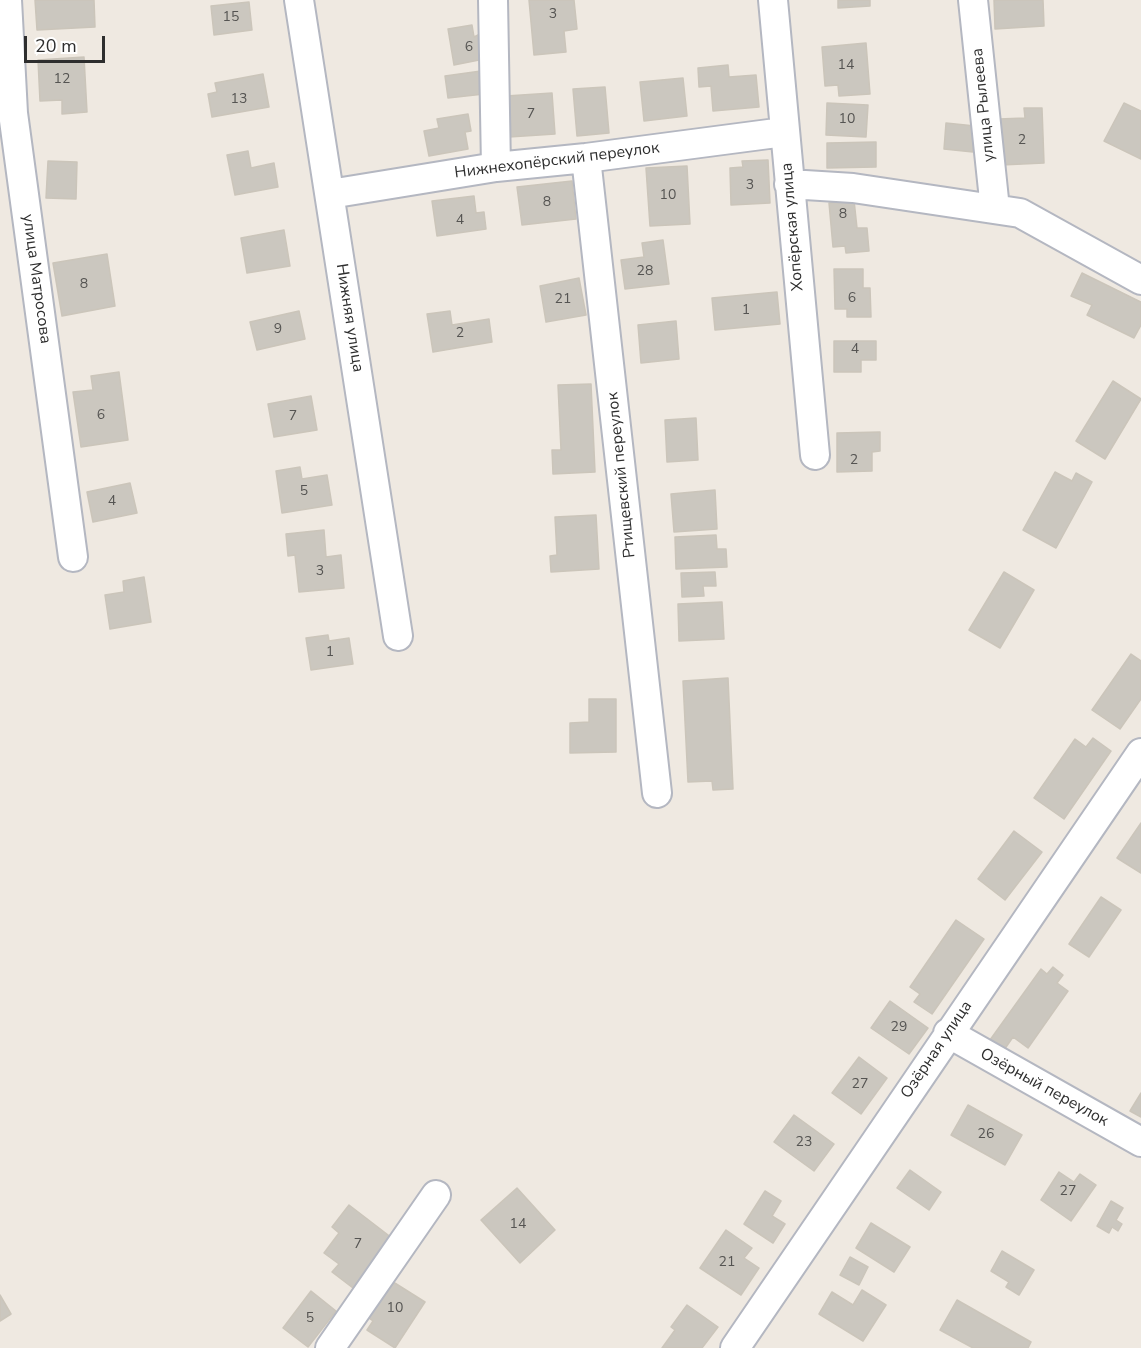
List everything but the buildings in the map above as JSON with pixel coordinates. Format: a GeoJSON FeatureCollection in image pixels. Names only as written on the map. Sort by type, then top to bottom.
{"type":"FeatureCollection","features":[{"type":"Feature","properties":{"kind":"street","name":"улица Матросова"},"geometry":{"type":"LineString","coordinates":[[7,0],[14,113],[73,557]]}},
{"type":"Feature","properties":{"kind":"street","name":"Нижняя улица"},"geometry":{"type":"LineString","coordinates":[[299,0],[398,636]]}},
{"type":"Feature","properties":{"kind":"street"},"geometry":{"type":"LineString","coordinates":[[493,0],[496,167]]}},
{"type":"Feature","properties":{"kind":"street","name":"Хопёрская улица"},"geometry":{"type":"LineString","coordinates":[[773,0],[815,455]]}},
{"type":"Feature","properties":{"kind":"street","name":"улица Рылеева"},"geometry":{"type":"LineString","coordinates":[[973,0],[995,209]]}},
{"type":"Feature","properties":{"kind":"street","name":"Нижнехопёрский переулок"},"geometry":{"type":"LineString","coordinates":[[330,194],[496,167],[586,158],[784,132]]}},
{"type":"Feature","properties":{"kind":"street","name":"Ртищевский переулок"},"geometry":{"type":"LineString","coordinates":[[586,158],[657,793]]}},
{"type":"Feature","properties":{"kind":"street"},"geometry":{"type":"LineString","coordinates":[[789,184],[853,188],[1020,213],[1141,280]]}},
{"type":"Feature","properties":{"kind":"street","name":"Озёрная улица"},"geometry":{"type":"LineString","coordinates":[[735,1348],[1141,753]]}},
{"type":"Feature","properties":{"kind":"street","name":"Озёрный переулок"},"geometry":{"type":"LineString","coordinates":[[948,1034],[1141,1142]]}},
{"type":"Feature","properties":{"kind":"street"},"geometry":{"type":"LineString","coordinates":[[330,1348],[436,1195]]}}]}
